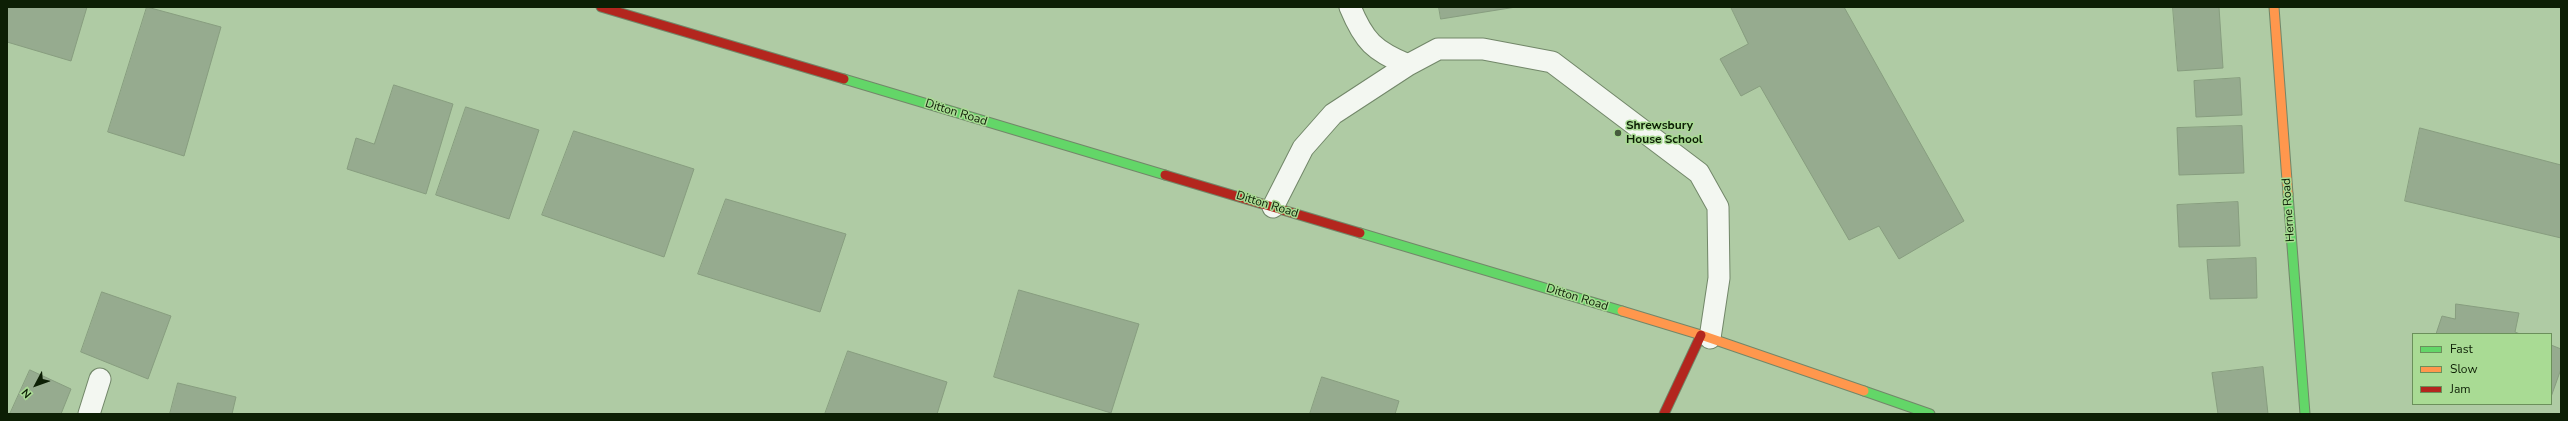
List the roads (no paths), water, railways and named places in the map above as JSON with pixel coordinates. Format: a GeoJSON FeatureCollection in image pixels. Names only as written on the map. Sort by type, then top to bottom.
{"type":"FeatureCollection","features":[{"type":"Feature","properties":{"kind":"street","name":"Ditton Road"},"geometry":{"type":"LineString","coordinates":[[601,7],[1705,336],[1803,368],[1930,414]]}},
{"type":"Feature","properties":{"kind":"street","name":"Herne Road"},"geometry":{"type":"LineString","coordinates":[[2274,7],[2305,414]]}},
{"type":"Feature","properties":{"kind":"street"},"geometry":{"type":"LineString","coordinates":[[1664,414],[1705,336]]}},
{"type":"Feature","properties":{"kind":"lane"},"geometry":{"type":"LineString","coordinates":[[1350,7],[1361,32],[1383,55],[1408,65]]}},
{"type":"Feature","properties":{"kind":"lane"},"geometry":{"type":"LineString","coordinates":[[1273,207],[1303,148],[1333,114],[1408,65],[1438,49],[1483,49],[1552,62],[1699,173],[1718,207],[1719,278],[1705,336]]}},
{"type":"Feature","properties":{"kind":"lane"},"geometry":{"type":"LineString","coordinates":[[88,414],[100,379]]}},
{"type":"Feature","properties":{"kind":"place","name":"Shrewsbury House School"},"geometry":{"type":"Point","coordinates":[1618,133]}}]}
